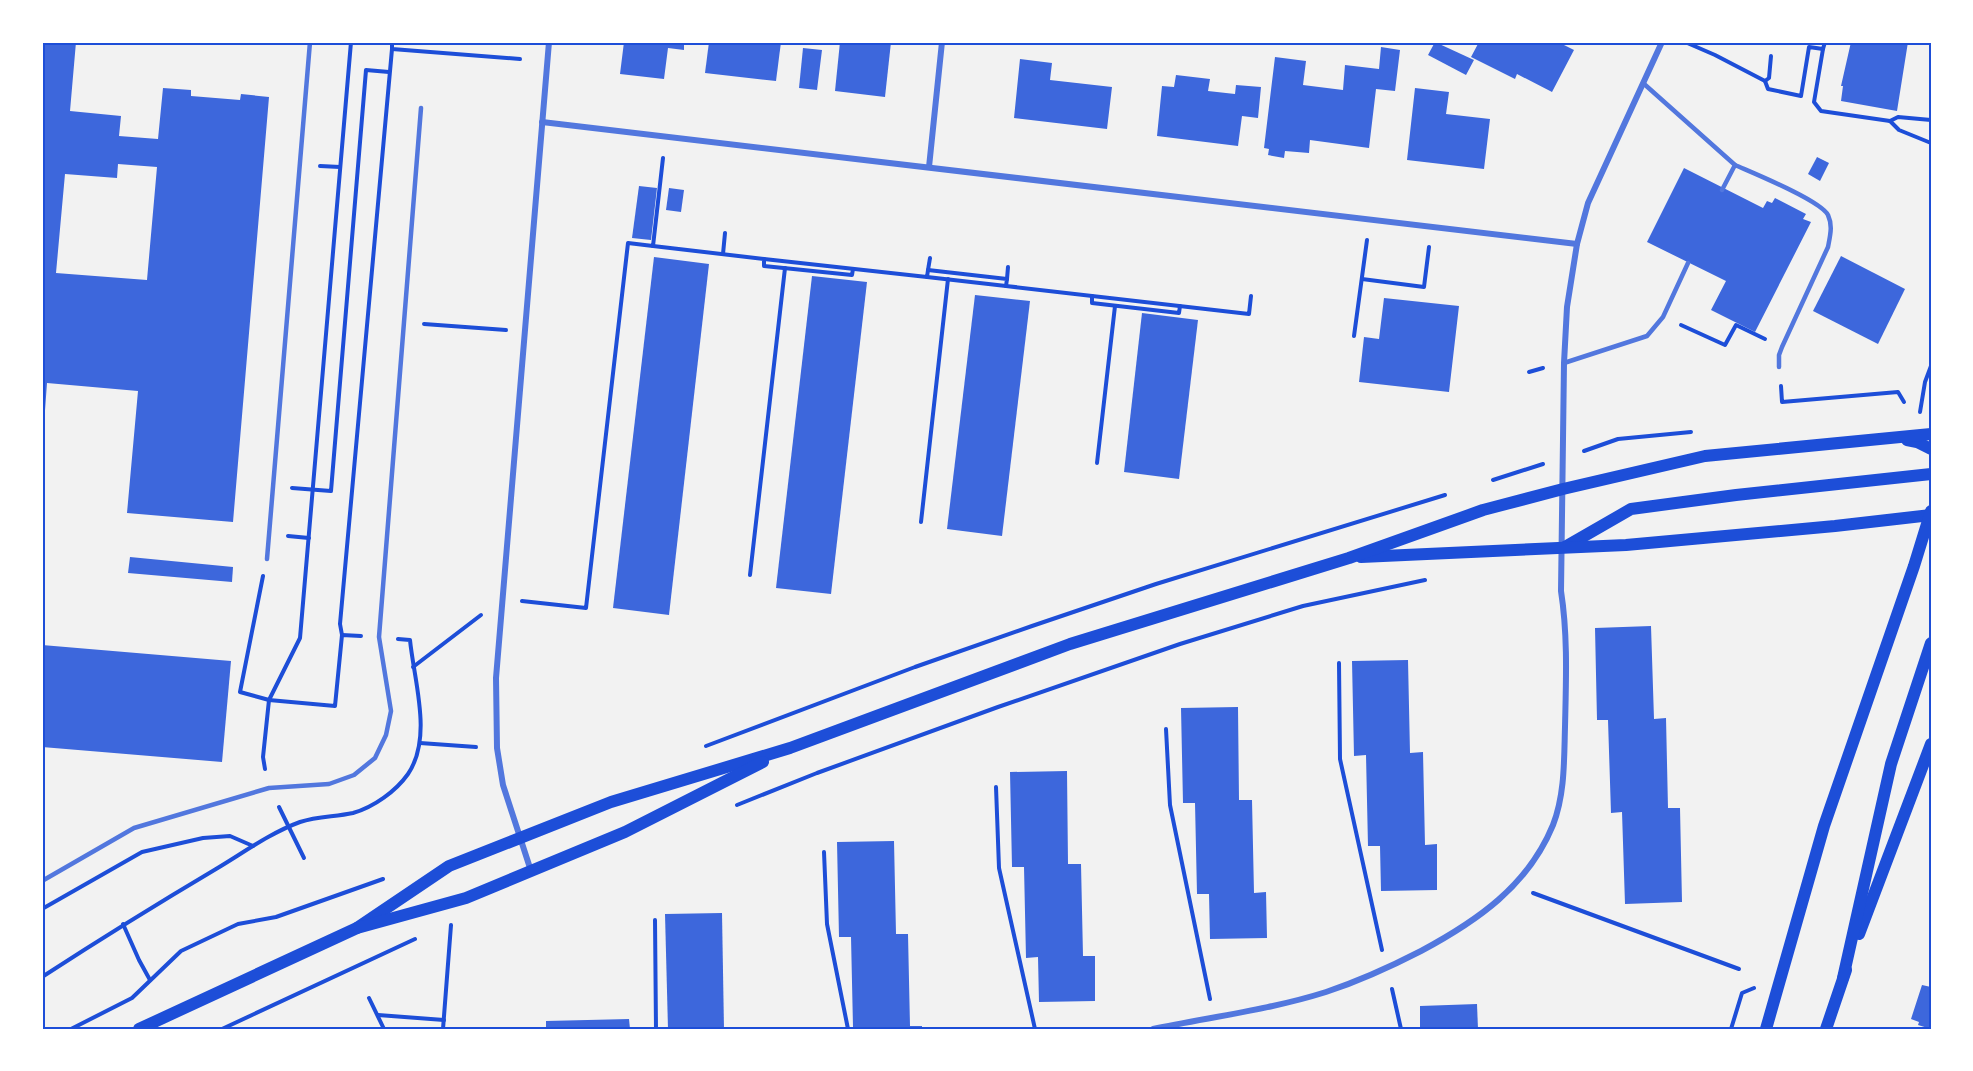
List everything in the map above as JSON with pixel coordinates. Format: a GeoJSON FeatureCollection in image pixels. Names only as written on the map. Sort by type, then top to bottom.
{"type":"FeatureCollection","features":[{"type":"Feature","properties":{"kind":"main road"},"geometry":{"type":"LineString","coordinates":[[139,1029],[357,928],[449,866],[611,802],[790,748],[1070,644],[1349,558],[1483,510],[1563,489],[1706,456],[1931,434]]}},
{"type":"Feature","properties":{"kind":"main road"},"geometry":{"type":"LineString","coordinates":[[1897,438],[1917,442],[1931,449]]}},
{"type":"Feature","properties":{"kind":"main road"},"geometry":{"type":"LineString","coordinates":[[1561,549],[1631,509],[1931,474]]}},
{"type":"Feature","properties":{"kind":"main road"},"geometry":{"type":"LineString","coordinates":[[1349,558],[1561,549],[1835,526],[1931,514],[1824,826],[1766,1029]]}},
{"type":"Feature","properties":{"kind":"main road"},"geometry":{"type":"LineString","coordinates":[[1843,978],[1891,764],[1931,643]]}},
{"type":"Feature","properties":{"kind":"main road"},"geometry":{"type":"LineString","coordinates":[[1826,1029],[1931,744]]}},
{"type":"Feature","properties":{"kind":"main road"},"geometry":{"type":"LineString","coordinates":[[357,928],[466,898],[625,832],[790,748]]}},
{"type":"Feature","properties":{"kind":"street"},"geometry":{"type":"LineString","coordinates":[[531,871],[506,794],[497,748],[496,678],[549,42]]}},
{"type":"Feature","properties":{"kind":"street"},"geometry":{"type":"LineString","coordinates":[[929,167],[942,42]]}},
{"type":"Feature","properties":{"kind":"street"},"geometry":{"type":"LineString","coordinates":[[1153,1029],[1270,1006],[1326,992],[1387,969],[1459,931],[1491,908],[1516,885],[1537,855],[1553,825],[1563,790],[1566,685],[1561,549],[1567,307],[1577,244],[1588,203],[1662,42]]}},
{"type":"Feature","properties":{"kind":"street"},"geometry":{"type":"LineString","coordinates":[[542,122],[1432,225],[1577,244]]}},
{"type":"Feature","properties":{"kind":"lane"},"geometry":{"type":"LineString","coordinates":[[267,559],[310,42]]}},
{"type":"Feature","properties":{"kind":"lane"},"geometry":{"type":"LineString","coordinates":[[1643,83],[1735,165],[1775,182],[1827,213],[1831,230],[1828,247],[1779,355],[1779,367]]}},
{"type":"Feature","properties":{"kind":"lane"},"geometry":{"type":"LineString","coordinates":[[42,881],[134,828],[269,788],[328,784],[354,775],[375,758],[386,735],[391,711],[379,638],[421,108]]}},
{"type":"Feature","properties":{"kind":"lane"},"geometry":{"type":"LineString","coordinates":[[1722,190],[1735,165]]}},
{"type":"Feature","properties":{"kind":"lane"},"geometry":{"type":"LineString","coordinates":[[1564,363],[1647,336],[1663,317],[1688,263]]}},
{"type":"Feature","properties":{"kind":"path"},"geometry":{"type":"LineString","coordinates":[[304,858],[269,788],[263,757],[269,700],[300,638],[351,42]]}},
{"type":"Feature","properties":{"kind":"path"},"geometry":{"type":"LineString","coordinates":[[267,559],[240,692],[269,700],[335,706],[342,634],[340,624],[392,42]]}},
{"type":"Feature","properties":{"kind":"path"},"geometry":{"type":"LineString","coordinates":[[1685,42],[1765,81],[1768,89],[1801,96],[1809,47],[1823,49]]}},
{"type":"Feature","properties":{"kind":"path"},"geometry":{"type":"LineString","coordinates":[[1825,42],[1814,102],[1821,111],[1890,122],[1899,130],[1931,143]]}},
{"type":"Feature","properties":{"kind":"path"},"geometry":{"type":"LineString","coordinates":[[392,49],[520,59]]}},
{"type":"Feature","properties":{"kind":"path"},"geometry":{"type":"LineString","coordinates":[[1765,81],[1769,78],[1771,56]]}},
{"type":"Feature","properties":{"kind":"path"},"geometry":{"type":"LineString","coordinates":[[291,488],[331,491],[366,70],[389,72]]}},
{"type":"Feature","properties":{"kind":"path"},"geometry":{"type":"LineString","coordinates":[[1890,122],[1898,117],[1931,120]]}},
{"type":"Feature","properties":{"kind":"path"},"geometry":{"type":"LineString","coordinates":[[653,246],[666,136]]}},
{"type":"Feature","properties":{"kind":"path"},"geometry":{"type":"LineString","coordinates":[[1354,336],[1370,218]]}},
{"type":"Feature","properties":{"kind":"path"},"geometry":{"type":"LineString","coordinates":[[1362,279],[1424,287],[1432,225]]}},
{"type":"Feature","properties":{"kind":"path"},"geometry":{"type":"LineString","coordinates":[[723,254],[725,233]]}},
{"type":"Feature","properties":{"kind":"path"},"geometry":{"type":"LineString","coordinates":[[412,668],[502,599],[586,608],[628,243],[1249,314],[1251,296]]}},
{"type":"Feature","properties":{"kind":"path"},"geometry":{"type":"LineString","coordinates":[[927,277],[930,258]]}},
{"type":"Feature","properties":{"kind":"path"},"geometry":{"type":"LineString","coordinates":[[764,259],[764,266],[852,275],[853,269]]}},
{"type":"Feature","properties":{"kind":"path"},"geometry":{"type":"LineString","coordinates":[[1006,286],[1008,267]]}},
{"type":"Feature","properties":{"kind":"path"},"geometry":{"type":"LineString","coordinates":[[750,575],[785,268]]}},
{"type":"Feature","properties":{"kind":"path"},"geometry":{"type":"LineString","coordinates":[[928,270],[1006,279]]}},
{"type":"Feature","properties":{"kind":"path"},"geometry":{"type":"LineString","coordinates":[[921,522],[948,279]]}},
{"type":"Feature","properties":{"kind":"path"},"geometry":{"type":"LineString","coordinates":[[1092,296],[1092,303],[1115,306],[1179,313],[1180,306]]}},
{"type":"Feature","properties":{"kind":"path"},"geometry":{"type":"LineString","coordinates":[[1097,463],[1115,306]]}},
{"type":"Feature","properties":{"kind":"path"},"geometry":{"type":"LineString","coordinates":[[1663,317],[1725,345],[1736,325],[1772,342]]}},
{"type":"Feature","properties":{"kind":"path"},"geometry":{"type":"LineString","coordinates":[[404,323],[525,331]]}},
{"type":"Feature","properties":{"kind":"path"},"geometry":{"type":"LineString","coordinates":[[1920,412],[1925,382],[1931,366]]}},
{"type":"Feature","properties":{"kind":"path"},"geometry":{"type":"LineString","coordinates":[[1779,367],[1782,402],[1898,392],[1904,402]]}},
{"type":"Feature","properties":{"kind":"path"},"geometry":{"type":"LineString","coordinates":[[1487,482],[1618,440]]}},
{"type":"Feature","properties":{"kind":"path"},"geometry":{"type":"LineString","coordinates":[[1433,499],[1455,492]]}},
{"type":"Feature","properties":{"kind":"path"},"geometry":{"type":"LineString","coordinates":[[732,807],[817,773],[998,707],[1180,644],[1303,606],[1426,580]]}},
{"type":"Feature","properties":{"kind":"path"},"geometry":{"type":"LineString","coordinates":[[342,634],[379,638]]}},
{"type":"Feature","properties":{"kind":"path"},"geometry":{"type":"LineString","coordinates":[[1339,663],[1340,759],[1401,1029]]}},
{"type":"Feature","properties":{"kind":"path"},"geometry":{"type":"LineString","coordinates":[[1166,729],[1170,805],[1213,1016]]}},
{"type":"Feature","properties":{"kind":"path"},"geometry":{"type":"LineString","coordinates":[[420,743],[497,748]]}},
{"type":"Feature","properties":{"kind":"path"},"geometry":{"type":"LineString","coordinates":[[996,787],[999,868],[1035,1029]]}},
{"type":"Feature","properties":{"kind":"path"},"geometry":{"type":"LineString","coordinates":[[42,977],[123,924],[289,827]]}},
{"type":"Feature","properties":{"kind":"path"},"geometry":{"type":"LineString","coordinates":[[42,909],[142,852],[203,838],[230,836],[254,846]]}},
{"type":"Feature","properties":{"kind":"path"},"geometry":{"type":"LineString","coordinates":[[824,852],[827,924],[848,1029]]}},
{"type":"Feature","properties":{"kind":"path"},"geometry":{"type":"LineString","coordinates":[[71,1029],[132,999],[181,951],[238,924],[276,916],[381,880]]}},
{"type":"Feature","properties":{"kind":"path"},"geometry":{"type":"LineString","coordinates":[[1516,885],[1739,969]]}},
{"type":"Feature","properties":{"kind":"path"},"geometry":{"type":"LineString","coordinates":[[654,920],[656,1029]]}},
{"type":"Feature","properties":{"kind":"path"},"geometry":{"type":"LineString","coordinates":[[441,927],[452,922]]}},
{"type":"Feature","properties":{"kind":"path"},"geometry":{"type":"LineString","coordinates":[[123,924],[150,980]]}},
{"type":"Feature","properties":{"kind":"path"},"geometry":{"type":"LineString","coordinates":[[443,1029],[450,934]]}},
{"type":"Feature","properties":{"kind":"path"},"geometry":{"type":"LineString","coordinates":[[222,1029],[420,937]]}},
{"type":"Feature","properties":{"kind":"path"},"geometry":{"type":"LineString","coordinates":[[1731,1029],[1742,993]]}},
{"type":"Feature","properties":{"kind":"path"},"geometry":{"type":"LineString","coordinates":[[369,998],[384,1029]]}},
{"type":"Feature","properties":{"kind":"path"},"geometry":{"type":"LineString","coordinates":[[378,1014],[444,1020]]}},
{"type":"Feature","properties":{"kind":"building"},"geometry":{"type":"Polygon","coordinates":[[[42,42],[76,42],[70,111],[121,116],[119,136],[158,139],[163,88],[191,90],[191,96],[240,100],[241,94],[269,97],[233,522],[127,513],[138,391],[47,383],[44,424],[42,424],[42,42]],[[118,164],[117,178],[65,174],[56,273],[147,280],[157,167],[118,164]]]}},
{"type":"Feature","properties":{"kind":"building"},"geometry":{"type":"Polygon","coordinates":[[[624,42],[684,42],[684,50],[668,48],[664,79],[620,74],[624,42]]]}},
{"type":"Feature","properties":{"kind":"building"},"geometry":{"type":"Polygon","coordinates":[[[709,42],[781,42],[776,81],[705,73],[709,42]]]}},
{"type":"Feature","properties":{"kind":"building"},"geometry":{"type":"Polygon","coordinates":[[[840,42],[891,42],[885,97],[835,91],[840,42]]]}},
{"type":"Feature","properties":{"kind":"building"},"geometry":{"type":"Polygon","coordinates":[[[1435,42],[1474,60],[1466,75],[1428,55],[1435,42]]]}},
{"type":"Feature","properties":{"kind":"building"},"geometry":{"type":"Polygon","coordinates":[[[1479,42],[1558,42],[1574,50],[1552,92],[1517,74],[1515,79],[1471,57],[1479,42]]]}},
{"type":"Feature","properties":{"kind":"building"},"geometry":{"type":"Polygon","coordinates":[[[1851,42],[1908,42],[1897,111],[1841,101],[1843,86],[1841,86],[1851,42]]]}},
{"type":"Feature","properties":{"kind":"building"},"geometry":{"type":"Polygon","coordinates":[[[1381,47],[1400,50],[1395,91],[1376,89],[1369,148],[1310,140],[1309,153],[1285,151],[1284,158],[1268,155],[1269,149],[1264,148],[1275,57],[1306,61],[1303,85],[1343,90],[1345,65],[1379,69],[1381,47]]]}},
{"type":"Feature","properties":{"kind":"building"},"geometry":{"type":"Polygon","coordinates":[[[803,48],[822,50],[817,90],[799,88],[803,48]]]}},
{"type":"Feature","properties":{"kind":"building"},"geometry":{"type":"Polygon","coordinates":[[[1020,59],[1052,63],[1050,80],[1112,87],[1107,129],[1014,118],[1020,59]]]}},
{"type":"Feature","properties":{"kind":"building"},"geometry":{"type":"Polygon","coordinates":[[[1176,75],[1210,79],[1208,91],[1235,94],[1236,85],[1261,87],[1258,118],[1242,116],[1238,146],[1157,136],[1162,86],[1174,87],[1176,75]]]}},
{"type":"Feature","properties":{"kind":"building"},"geometry":{"type":"Polygon","coordinates":[[[1415,88],[1449,92],[1446,114],[1490,119],[1484,169],[1407,160],[1415,88]]]}},
{"type":"Feature","properties":{"kind":"building"},"geometry":{"type":"Polygon","coordinates":[[[1817,157],[1829,163],[1820,181],[1808,174],[1817,157]]]}},
{"type":"Feature","properties":{"kind":"building"},"geometry":{"type":"Polygon","coordinates":[[[1684,168],[1763,208],[1767,201],[1772,203],[1775,198],[1806,214],[1803,219],[1811,222],[1755,332],[1711,310],[1726,281],[1647,242],[1684,168]]]}},
{"type":"Feature","properties":{"kind":"building"},"geometry":{"type":"Polygon","coordinates":[[[639,186],[657,188],[651,240],[632,238],[639,186]]]}},
{"type":"Feature","properties":{"kind":"building"},"geometry":{"type":"Polygon","coordinates":[[[669,188],[684,190],[681,212],[666,210],[669,188]]]}},
{"type":"Feature","properties":{"kind":"building"},"geometry":{"type":"Polygon","coordinates":[[[1841,256],[1905,289],[1878,344],[1813,311],[1841,256]]]}},
{"type":"Feature","properties":{"kind":"building"},"geometry":{"type":"Polygon","coordinates":[[[654,257],[709,264],[669,615],[613,608],[654,257]]]}},
{"type":"Feature","properties":{"kind":"building"},"geometry":{"type":"Polygon","coordinates":[[[812,276],[867,282],[831,594],[776,588],[812,276]]]}},
{"type":"Feature","properties":{"kind":"building"},"geometry":{"type":"Polygon","coordinates":[[[975,295],[1030,301],[1002,536],[947,529],[975,295]]]}},
{"type":"Feature","properties":{"kind":"building"},"geometry":{"type":"Polygon","coordinates":[[[1384,298],[1459,306],[1449,392],[1359,382],[1364,337],[1379,339],[1384,298]]]}},
{"type":"Feature","properties":{"kind":"building"},"geometry":{"type":"Polygon","coordinates":[[[1142,313],[1198,320],[1179,479],[1124,472],[1142,313]]]}},
{"type":"Feature","properties":{"kind":"building"},"geometry":{"type":"Polygon","coordinates":[[[130,557],[233,567],[232,582],[128,573],[130,557]]]}},
{"type":"Feature","properties":{"kind":"building"},"geometry":{"type":"Polygon","coordinates":[[[1651,626],[1654,719],[1666,718],[1668,808],[1680,808],[1682,902],[1625,904],[1622,812],[1611,813],[1608,720],[1597,720],[1595,628],[1651,626]]]}},
{"type":"Feature","properties":{"kind":"building"},"geometry":{"type":"Polygon","coordinates":[[[42,645],[231,661],[222,762],[42,747],[42,645]]]}},
{"type":"Feature","properties":{"kind":"building"},"geometry":{"type":"Polygon","coordinates":[[[1408,660],[1410,753],[1423,752],[1425,845],[1437,844],[1437,890],[1381,891],[1380,846],[1368,846],[1366,755],[1354,756],[1352,661],[1408,660]]]}},
{"type":"Feature","properties":{"kind":"building"},"geometry":{"type":"Polygon","coordinates":[[[1238,707],[1239,800],[1252,800],[1254,893],[1266,892],[1267,938],[1210,939],[1209,894],[1197,894],[1195,803],[1183,803],[1181,708],[1238,707]]]}},
{"type":"Feature","properties":{"kind":"building"},"geometry":{"type":"Polygon","coordinates":[[[1067,771],[1068,864],[1081,864],[1083,956],[1095,956],[1095,1001],[1039,1002],[1038,957],[1026,958],[1024,867],[1012,867],[1010,772],[1067,771]]]}},
{"type":"Feature","properties":{"kind":"building"},"geometry":{"type":"Polygon","coordinates":[[[894,841],[896,934],[908,934],[910,1026],[922,1026],[922,1029],[853,1027],[851,937],[839,937],[837,842],[894,841]]]}},
{"type":"Feature","properties":{"kind":"building"},"geometry":{"type":"Polygon","coordinates":[[[722,913],[724,1029],[668,1029],[665,914],[722,913]]]}},
{"type":"Feature","properties":{"kind":"building"},"geometry":{"type":"Polygon","coordinates":[[[1922,985],[1931,987],[1931,1029],[1918,1025],[1919,1022],[1911,1019],[1922,985]]]}},
{"type":"Feature","properties":{"kind":"building"},"geometry":{"type":"Polygon","coordinates":[[[1477,1004],[1478,1029],[1420,1029],[1420,1006],[1477,1004]]]}},
{"type":"Feature","properties":{"kind":"building"},"geometry":{"type":"Polygon","coordinates":[[[629,1019],[630,1029],[546,1029],[546,1021],[629,1019]]]}}]}
